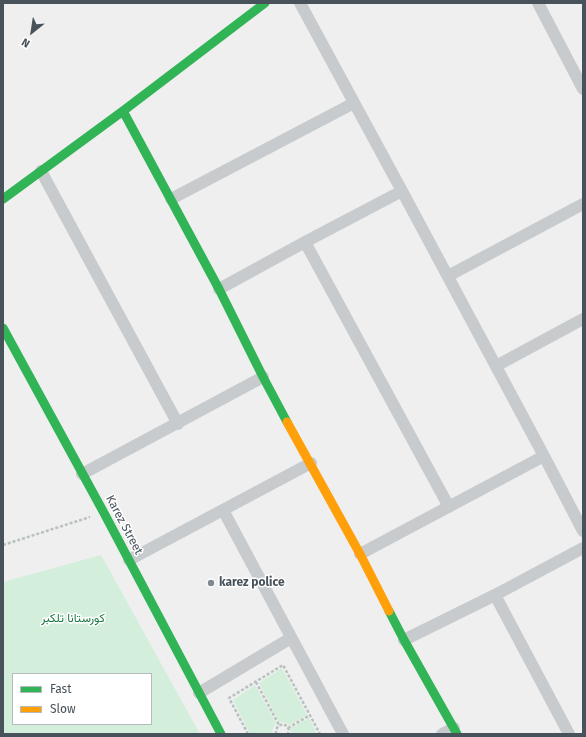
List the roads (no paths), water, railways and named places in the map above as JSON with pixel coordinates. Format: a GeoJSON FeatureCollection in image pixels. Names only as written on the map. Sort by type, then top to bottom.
{"type":"FeatureCollection","features":[{"type":"Feature","properties":{"kind":"street"},"geometry":{"type":"LineString","coordinates":[[3,199],[123,111],[265,3]]}},
{"type":"Feature","properties":{"kind":"street"},"geometry":{"type":"LineString","coordinates":[[300,3],[448,276],[583,531]]}},
{"type":"Feature","properties":{"kind":"street"},"geometry":{"type":"LineString","coordinates":[[538,3],[583,89]]}},
{"type":"Feature","properties":{"kind":"street"},"geometry":{"type":"LineString","coordinates":[[171,200],[354,103]]}},
{"type":"Feature","properties":{"kind":"street"},"geometry":{"type":"LineString","coordinates":[[123,111],[219,289],[263,377],[360,554],[404,640],[455,731],[442,734]]}},
{"type":"Feature","properties":{"kind":"street"},"geometry":{"type":"LineString","coordinates":[[41,171],[178,424]]}},
{"type":"Feature","properties":{"kind":"street"},"geometry":{"type":"LineString","coordinates":[[219,289],[402,191]]}},
{"type":"Feature","properties":{"kind":"street"},"geometry":{"type":"LineString","coordinates":[[448,276],[583,204]]}},
{"type":"Feature","properties":{"kind":"street"},"geometry":{"type":"LineString","coordinates":[[305,242],[449,507]]}},
{"type":"Feature","properties":{"kind":"street"},"geometry":{"type":"LineString","coordinates":[[496,366],[583,319]]}},
{"type":"Feature","properties":{"kind":"street","name":"Karez Street"},"geometry":{"type":"LineString","coordinates":[[3,328],[104,513],[221,734]]}},
{"type":"Feature","properties":{"kind":"street"},"geometry":{"type":"LineString","coordinates":[[82,474],[178,424],[263,377]]}},
{"type":"Feature","properties":{"kind":"street"},"geometry":{"type":"LineString","coordinates":[[360,554],[544,456]]}},
{"type":"Feature","properties":{"kind":"street"},"geometry":{"type":"LineString","coordinates":[[129,560],[311,463]]}},
{"type":"Feature","properties":{"kind":"street"},"geometry":{"type":"LineString","coordinates":[[223,510],[343,734]]}},
{"type":"Feature","properties":{"kind":"street"},"geometry":{"type":"LineString","coordinates":[[404,640],[583,548]]}},
{"type":"Feature","properties":{"kind":"street"},"geometry":{"type":"LineString","coordinates":[[494,595],[569,734]]}},
{"type":"Feature","properties":{"kind":"street"},"geometry":{"type":"LineString","coordinates":[[199,693],[291,638]]}},
{"type":"Feature","properties":{"kind":"place","name":"karez police"},"geometry":{"type":"Point","coordinates":[211,583]}},
{"type":"Feature","properties":{"kind":"park label","name":"كورستانا تلكبر"},"geometry":{"type":"Point","coordinates":[73,619]}}]}
